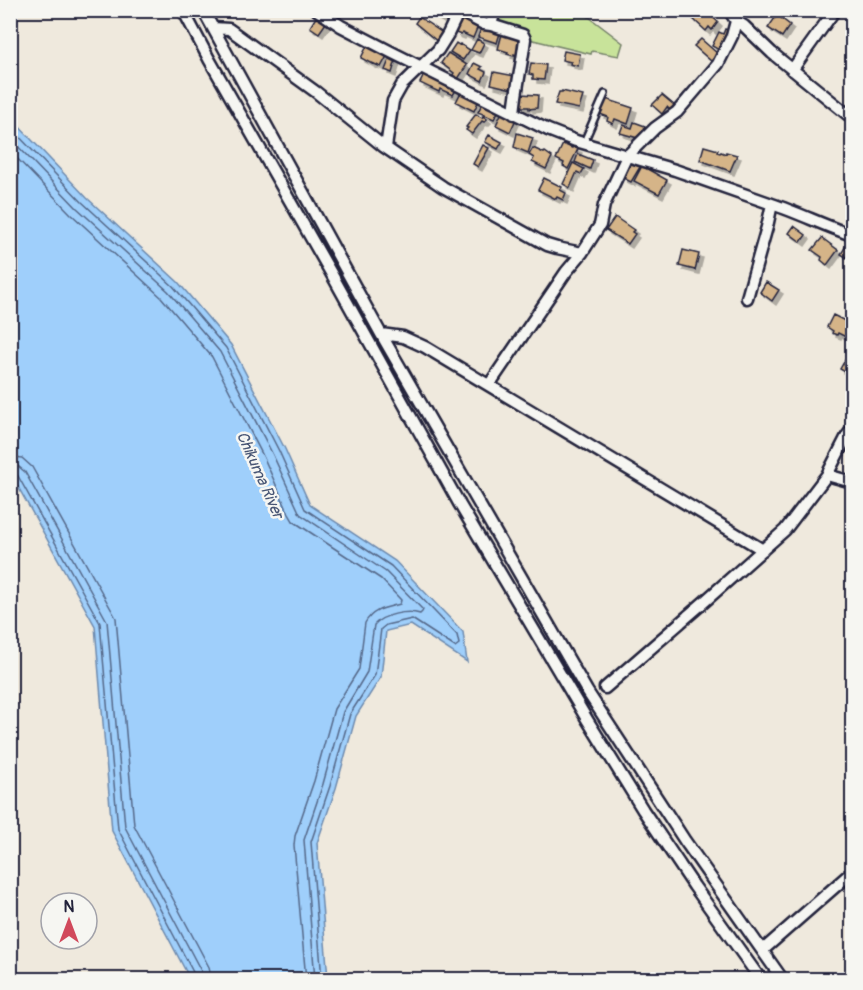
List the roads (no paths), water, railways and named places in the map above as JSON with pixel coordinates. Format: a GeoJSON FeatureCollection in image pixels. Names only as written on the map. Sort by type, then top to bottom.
{"type":"FeatureCollection","features":[{"type":"Feature","properties":{"kind":"street"},"geometry":{"type":"LineString","coordinates":[[183,10],[460,505],[569,690],[643,810],[761,980]]}},
{"type":"Feature","properties":{"kind":"street"},"geometry":{"type":"LineString","coordinates":[[203,10],[381,334],[587,690],[685,841],[783,980]]}},
{"type":"Feature","properties":{"kind":"street"},"geometry":{"type":"LineString","coordinates":[[317,10],[341,26],[548,130],[675,170],[852,235]]}},
{"type":"Feature","properties":{"kind":"street"},"geometry":{"type":"LineString","coordinates":[[491,25],[495,10]]}},
{"type":"Feature","properties":{"kind":"street"},"geometry":{"type":"LineString","coordinates":[[729,10],[736,21],[792,70],[851,113]]}},
{"type":"Feature","properties":{"kind":"street"},"geometry":{"type":"LineString","coordinates":[[792,70],[835,10]]}},
{"type":"Feature","properties":{"kind":"street"},"geometry":{"type":"LineString","coordinates":[[386,147],[393,101],[402,85],[438,50],[459,11],[484,24],[523,35],[525,39],[514,114]]}},
{"type":"Feature","properties":{"kind":"street"},"geometry":{"type":"LineString","coordinates":[[489,385],[600,225],[604,206],[627,156],[655,128],[677,112],[718,64],[732,36],[736,21]]}},
{"type":"Feature","properties":{"kind":"street"},"geometry":{"type":"LineString","coordinates":[[213,28],[229,29],[443,187],[547,245],[582,253]]}},
{"type":"Feature","properties":{"kind":"street"},"geometry":{"type":"LineString","coordinates":[[747,298],[772,204]]}},
{"type":"Feature","properties":{"kind":"street"},"geometry":{"type":"LineString","coordinates":[[381,334],[403,338],[424,347],[762,550]]}},
{"type":"Feature","properties":{"kind":"street"},"geometry":{"type":"LineString","coordinates":[[605,688],[785,530],[827,475],[852,429]]}},
{"type":"Feature","properties":{"kind":"street"},"geometry":{"type":"LineString","coordinates":[[827,475],[852,482]]}},
{"type":"Feature","properties":{"kind":"street"},"geometry":{"type":"LineString","coordinates":[[763,950],[852,872]]}},
{"type":"Feature","properties":{"kind":"lane"},"geometry":{"type":"LineString","coordinates":[[584,143],[605,94]]}},
{"type":"Feature","properties":{"kind":"water","name":"Chikuma River"},"geometry":{"type":"Polygon","coordinates":[[[11,118],[87,198],[178,282],[231,345],[285,449],[310,505],[395,561],[463,632],[467,662],[411,625],[386,631],[381,677],[356,716],[336,788],[317,843],[328,979],[190,979],[112,831],[95,626],[11,474],[11,118]]]}}]}
